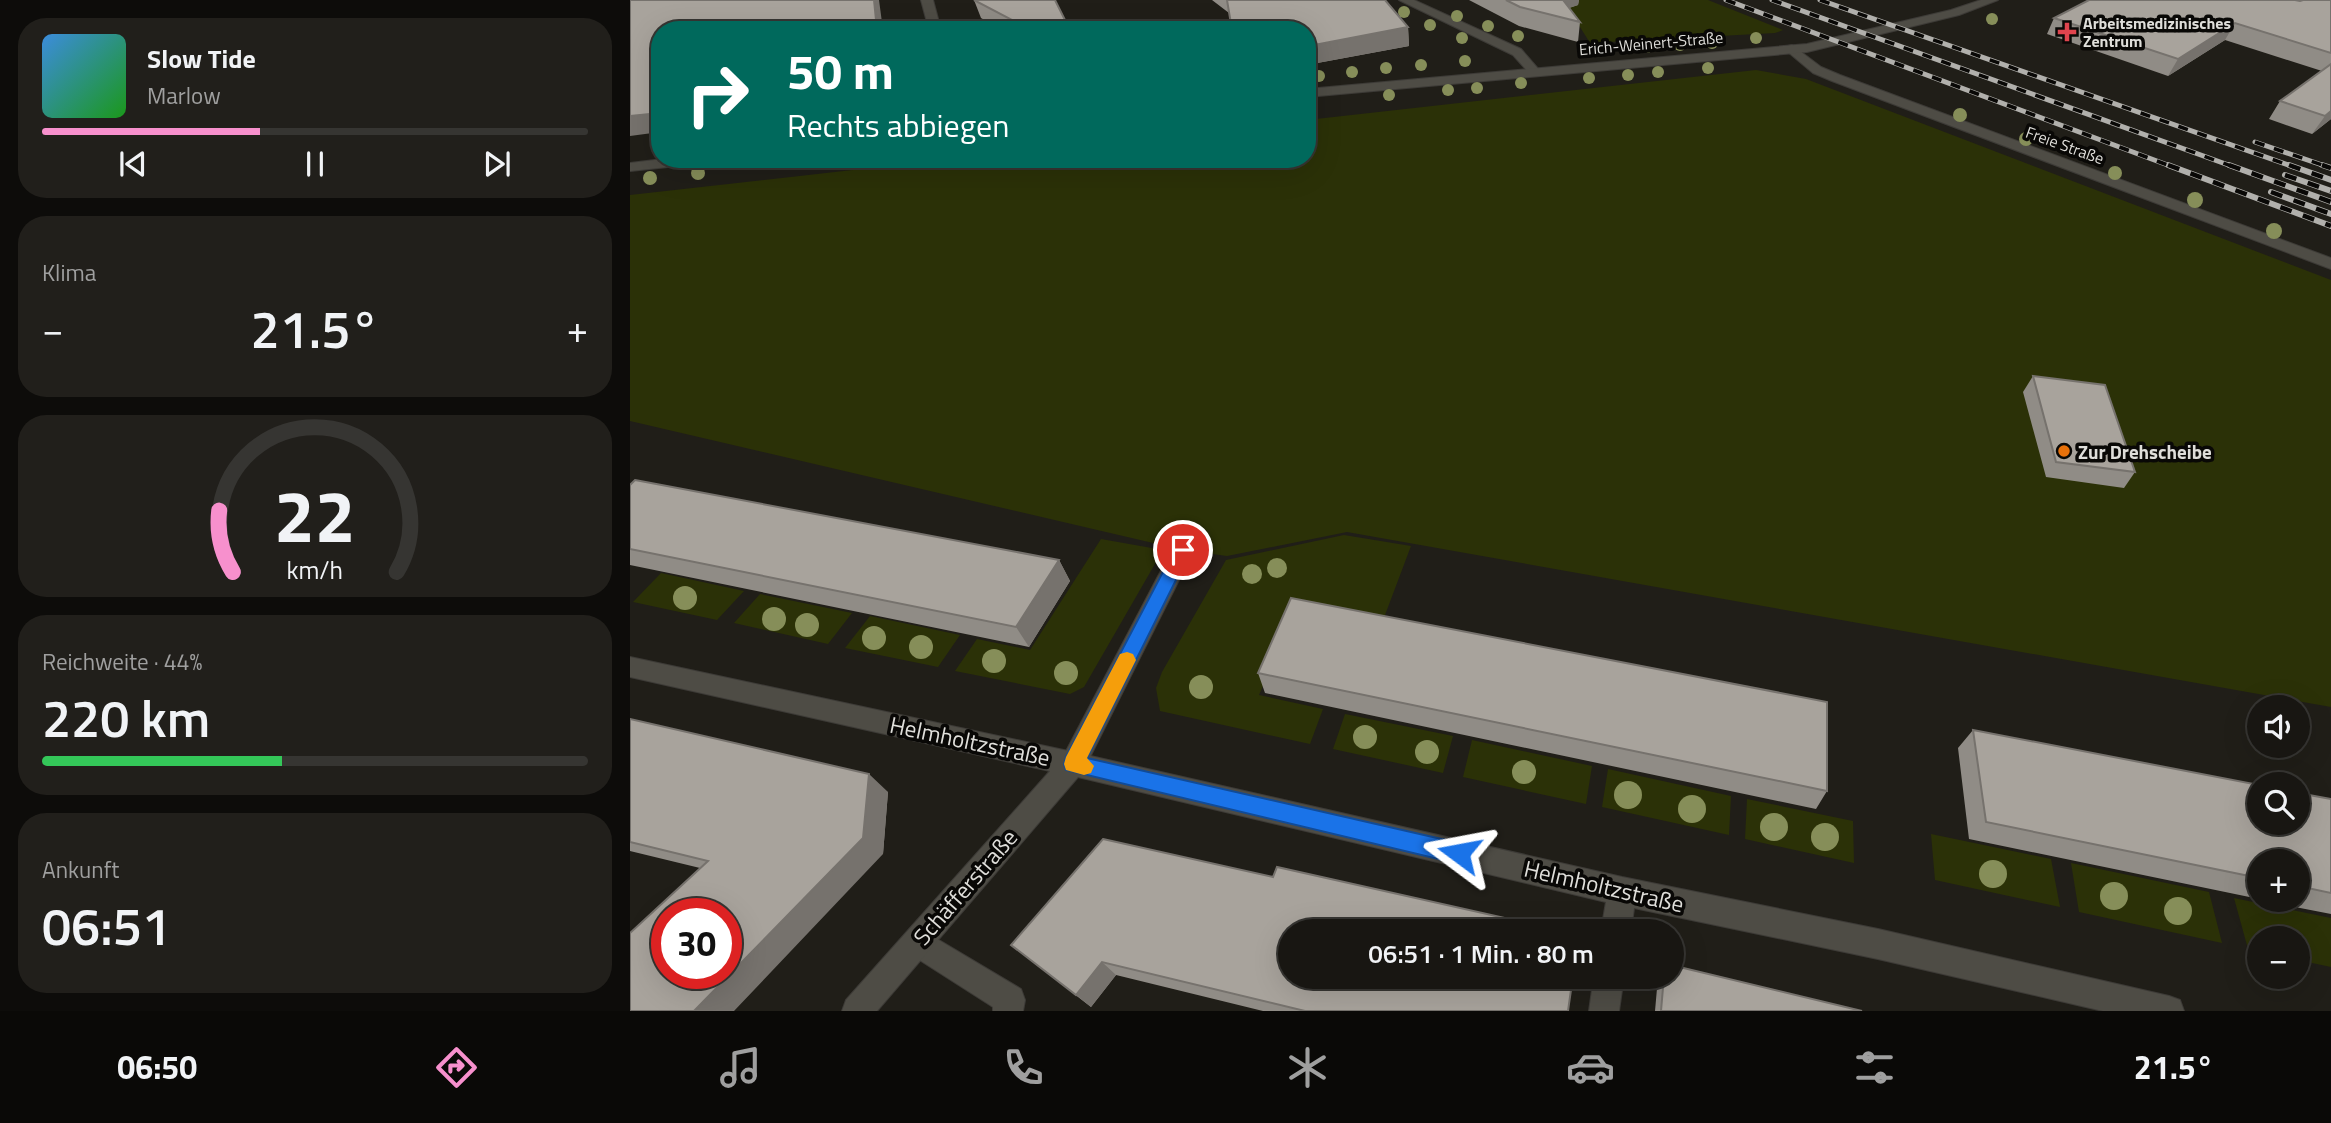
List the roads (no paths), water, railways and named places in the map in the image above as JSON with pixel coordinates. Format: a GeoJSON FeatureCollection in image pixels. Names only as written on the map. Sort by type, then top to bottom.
{"type":"FeatureCollection","features":[{"type":"Feature","properties":{"kind":"street"},"geometry":{"type":"LineString","coordinates":[[927,0],[933,21]]}},
{"type":"Feature","properties":{"kind":"street"},"geometry":{"type":"LineString","coordinates":[[1405,0],[1517,52],[1534,71]]}},
{"type":"Feature","properties":{"kind":"street","name":"Erich-Weinert-Straße"},"geometry":{"type":"LineString","coordinates":[[1316,92],[1820,46],[1955,13],[1992,0]]}},
{"type":"Feature","properties":{"kind":"street","name":"Freie Straße"},"geometry":{"type":"LineString","coordinates":[[1793,49],[1817,70],[1836,79],[2331,264]]}},
{"type":"Feature","properties":{"kind":"street"},"geometry":{"type":"LineString","coordinates":[[630,167],[651,165]]}},
{"type":"Feature","properties":{"kind":"street","name":"Schäfferstraße"},"geometry":{"type":"LineString","coordinates":[[857,1011],[1073,764],[1183,550]]}},
{"type":"Feature","properties":{"kind":"street","name":"Helmholtzstraße"},"geometry":{"type":"LineString","coordinates":[[630,667],[1073,764],[1622,891],[1878,944],[2169,1011]]}},
{"type":"Feature","properties":{"kind":"street"},"geometry":{"type":"LineString","coordinates":[[1618,919],[1622,891]]}},
{"type":"Feature","properties":{"kind":"street"},"geometry":{"type":"LineString","coordinates":[[917,942],[1010,1000],[1007,1011]]}},
{"type":"Feature","properties":{"kind":"street"},"geometry":{"type":"LineString","coordinates":[[1604,1011],[1607,989]]}},
{"type":"Feature","properties":{"kind":"railway"},"geometry":{"type":"LineString","coordinates":[[1726,0],[2173,167]]}},
{"type":"Feature","properties":{"kind":"railway"},"geometry":{"type":"LineString","coordinates":[[1772,0],[2234,167]]}},
{"type":"Feature","properties":{"kind":"railway"},"geometry":{"type":"LineString","coordinates":[[1820,0],[2294,167]]}},
{"type":"Feature","properties":{"kind":"railway"},"geometry":{"type":"LineString","coordinates":[[2255,142],[2328,167]]}},
{"type":"Feature","properties":{"kind":"railway"},"geometry":{"type":"LineString","coordinates":[[2168,165],[2331,226]]}},
{"type":"Feature","properties":{"kind":"railway"},"geometry":{"type":"LineString","coordinates":[[2229,165],[2331,202]]}},
{"type":"Feature","properties":{"kind":"railway"},"geometry":{"type":"LineString","coordinates":[[2289,165],[2331,180]]}},
{"type":"Feature","properties":{"kind":"railway"},"geometry":{"type":"LineString","coordinates":[[2322,165],[2328,167]]}},
{"type":"Feature","properties":{"kind":"railway"},"geometry":{"type":"LineString","coordinates":[[2285,175],[2331,191]]}},
{"type":"Feature","properties":{"kind":"railway"},"geometry":{"type":"LineString","coordinates":[[2271,192],[2331,214]]}},
{"type":"Feature","properties":{"kind":"place","name":"Arbeitsmedizinisches Zentrum"},"geometry":{"type":"Point","coordinates":[2067,32]}},
{"type":"Feature","properties":{"kind":"place","name":"Zur Drehscheibe"},"geometry":{"type":"Point","coordinates":[2064,451]}}]}
